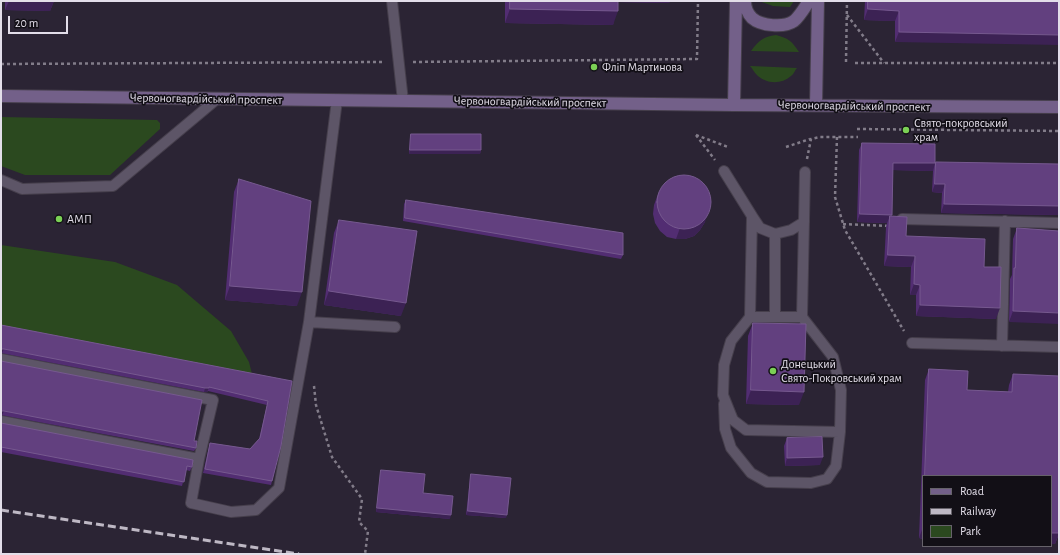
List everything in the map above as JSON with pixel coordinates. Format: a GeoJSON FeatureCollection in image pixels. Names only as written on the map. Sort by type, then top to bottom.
{"type":"FeatureCollection","features":[{"type":"Feature","properties":{"kind":"main road"},"geometry":{"type":"LineString","coordinates":[[734,105],[736,1]]}},
{"type":"Feature","properties":{"kind":"main road"},"geometry":{"type":"LineString","coordinates":[[745,1],[745,7],[752,18],[767,25],[782,26],[794,22],[809,1]]}},
{"type":"Feature","properties":{"kind":"main road"},"geometry":{"type":"LineString","coordinates":[[816,105],[818,1]]}},
{"type":"Feature","properties":{"kind":"main road","name":"Червоногвардійський проспект"},"geometry":{"type":"LineString","coordinates":[[1,96],[1059,108]]}},
{"type":"Feature","properties":{"kind":"lane"},"geometry":{"type":"LineString","coordinates":[[392,1],[403,101]]}},
{"type":"Feature","properties":{"kind":"lane"},"geometry":{"type":"LineString","coordinates":[[1,180],[22,189],[113,186],[217,99]]}},
{"type":"Feature","properties":{"kind":"lane"},"geometry":{"type":"LineString","coordinates":[[1,359],[213,400],[199,459],[191,504],[231,512],[256,510],[279,488],[309,322],[337,100]]}},
{"type":"Feature","properties":{"kind":"lane"},"geometry":{"type":"LineString","coordinates":[[724,171],[760,228],[775,234],[791,230],[804,222]]}},
{"type":"Feature","properties":{"kind":"lane"},"geometry":{"type":"LineString","coordinates":[[752,216],[750,317],[731,341],[724,365],[723,395],[725,429],[731,448],[751,472],[767,482],[810,483],[828,479],[836,466],[840,432],[841,390],[833,357],[802,316],[805,172]]}},
{"type":"Feature","properties":{"kind":"lane"},"geometry":{"type":"LineString","coordinates":[[902,219],[1059,223]]}},
{"type":"Feature","properties":{"kind":"lane"},"geometry":{"type":"LineString","coordinates":[[1002,346],[1005,221]]}},
{"type":"Feature","properties":{"kind":"lane"},"geometry":{"type":"LineString","coordinates":[[775,234],[775,317]]}},
{"type":"Feature","properties":{"kind":"lane"},"geometry":{"type":"LineString","coordinates":[[750,317],[802,316]]}},
{"type":"Feature","properties":{"kind":"lane"},"geometry":{"type":"LineString","coordinates":[[309,322],[395,327]]}},
{"type":"Feature","properties":{"kind":"lane"},"geometry":{"type":"LineString","coordinates":[[912,343],[1059,347]]}},
{"type":"Feature","properties":{"kind":"lane"},"geometry":{"type":"LineString","coordinates":[[723,395],[733,420],[746,430],[840,432]]}},
{"type":"Feature","properties":{"kind":"lane"},"geometry":{"type":"LineString","coordinates":[[1,421],[199,459]]}},
{"type":"Feature","properties":{"kind":"path"},"geometry":{"type":"LineString","coordinates":[[1,64],[697,60],[698,1]]}},
{"type":"Feature","properties":{"kind":"path"},"geometry":{"type":"LineString","coordinates":[[846,62],[847,1]]}},
{"type":"Feature","properties":{"kind":"path"},"geometry":{"type":"LineString","coordinates":[[847,15],[884,63]]}},
{"type":"Feature","properties":{"kind":"path"},"geometry":{"type":"LineString","coordinates":[[855,62],[1059,63]]}},
{"type":"Feature","properties":{"kind":"path"},"geometry":{"type":"LineString","coordinates":[[858,129],[1059,131]]}},
{"type":"Feature","properties":{"kind":"path"},"geometry":{"type":"LineString","coordinates":[[724,171],[696,135],[728,147]]}},
{"type":"Feature","properties":{"kind":"path"},"geometry":{"type":"LineString","coordinates":[[837,137],[835,197],[844,230],[912,343]]}},
{"type":"Feature","properties":{"kind":"path"},"geometry":{"type":"LineString","coordinates":[[786,147],[811,138],[858,137]]}},
{"type":"Feature","properties":{"kind":"path"},"geometry":{"type":"LineString","coordinates":[[805,172],[811,138]]}},
{"type":"Feature","properties":{"kind":"path"},"geometry":{"type":"LineString","coordinates":[[843,224],[902,226],[902,219]]}},
{"type":"Feature","properties":{"kind":"path"},"geometry":{"type":"LineString","coordinates":[[314,382],[316,405],[332,457],[362,499],[359,522],[368,531],[365,554]]}},
{"type":"Feature","properties":{"kind":"green space"},"geometry":{"type":"Polygon","coordinates":[[[759,1],[794,1],[790,7],[773,6],[759,1]]]}},
{"type":"Feature","properties":{"kind":"green space"},"geometry":{"type":"Polygon","coordinates":[[[776,35],[789,40],[799,52],[751,51],[756,44],[762,40],[776,35]]]}},
{"type":"Feature","properties":{"kind":"green space"},"geometry":{"type":"Polygon","coordinates":[[[750,66],[797,68],[787,79],[773,82],[764,80],[755,73],[750,66]]]}},
{"type":"Feature","properties":{"kind":"green space"},"geometry":{"type":"Polygon","coordinates":[[[1,117],[157,120],[160,123],[160,129],[110,175],[25,175],[1,166],[1,117]]]}},
{"type":"Feature","properties":{"kind":"green space"},"geometry":{"type":"Polygon","coordinates":[[[1,245],[115,262],[177,285],[231,331],[249,362],[253,378],[1,330],[1,245]]]}},
{"type":"Feature","properties":{"kind":"building"},"geometry":{"type":"Polygon","coordinates":[[[510,1],[618,1],[618,11],[510,9],[510,1]]]}},
{"type":"Feature","properties":{"kind":"building"},"geometry":{"type":"Polygon","coordinates":[[[868,1],[1059,1],[1059,35],[899,32],[899,11],[868,9],[868,1]]]}},
{"type":"Feature","properties":{"kind":"building"},"geometry":{"type":"Polygon","coordinates":[[[411,134],[481,134],[481,150],[410,150],[411,134]]]}},
{"type":"Feature","properties":{"kind":"building"},"geometry":{"type":"Polygon","coordinates":[[[862,143],[935,144],[935,163],[893,163],[892,215],[860,214],[862,143]]]}},
{"type":"Feature","properties":{"kind":"building"},"geometry":{"type":"Polygon","coordinates":[[[936,162],[1059,164],[1059,206],[944,204],[945,184],[935,184],[936,162]]]}},
{"type":"Feature","properties":{"kind":"building"},"geometry":{"type":"Polygon","coordinates":[[[684,175],[694,177],[703,183],[709,192],[711,202],[709,212],[703,221],[694,227],[684,229],[674,227],[665,221],[659,212],[657,202],[659,192],[665,183],[674,177],[684,175]]]}},
{"type":"Feature","properties":{"kind":"building"},"geometry":{"type":"Polygon","coordinates":[[[239,179],[311,201],[302,292],[230,286],[239,179]]]}},
{"type":"Feature","properties":{"kind":"building"},"geometry":{"type":"Polygon","coordinates":[[[406,200],[623,233],[623,255],[405,218],[406,200]]]}},
{"type":"Feature","properties":{"kind":"building"},"geometry":{"type":"Polygon","coordinates":[[[890,216],[907,217],[906,236],[985,239],[984,267],[1001,267],[1000,308],[920,305],[920,285],[914,284],[915,256],[888,255],[890,216]]]}},
{"type":"Feature","properties":{"kind":"building"},"geometry":{"type":"Polygon","coordinates":[[[339,220],[417,231],[406,303],[329,291],[339,220]]]}},
{"type":"Feature","properties":{"kind":"building"},"geometry":{"type":"Polygon","coordinates":[[[1017,228],[1059,231],[1059,313],[1013,311],[1017,228]]]}},
{"type":"Feature","properties":{"kind":"building","name":"Донецький Свято-Покровський храм"},"geometry":{"type":"Polygon","coordinates":[[[753,323],[806,324],[804,392],[751,390],[753,323]]]}},
{"type":"Feature","properties":{"kind":"building"},"geometry":{"type":"Polygon","coordinates":[[[1,325],[292,381],[281,446],[272,481],[205,469],[210,443],[250,449],[260,438],[268,401],[209,387],[205,388],[1,349],[1,325]]]}},
{"type":"Feature","properties":{"kind":"building"},"geometry":{"type":"Polygon","coordinates":[[[1,361],[202,400],[194,441],[197,441],[196,448],[1,411],[1,361]]]}},
{"type":"Feature","properties":{"kind":"building"},"geometry":{"type":"Polygon","coordinates":[[[929,369],[968,371],[967,390],[1012,392],[1013,374],[1059,376],[1059,533],[1052,533],[1052,475],[925,475],[929,369]]]}},
{"type":"Feature","properties":{"kind":"building"},"geometry":{"type":"Polygon","coordinates":[[[1,423],[193,460],[192,467],[187,466],[184,482],[1,447],[1,423]]]}},
{"type":"Feature","properties":{"kind":"building"},"geometry":{"type":"Polygon","coordinates":[[[822,437],[823,457],[787,458],[787,438],[822,437]]]}},
{"type":"Feature","properties":{"kind":"building"},"geometry":{"type":"Polygon","coordinates":[[[381,470],[425,474],[423,493],[453,496],[451,515],[377,508],[381,470]]]}},
{"type":"Feature","properties":{"kind":"building"},"geometry":{"type":"Polygon","coordinates":[[[471,474],[511,478],[507,515],[468,511],[471,474]]]}},
{"type":"Feature","properties":{"kind":"railway"},"geometry":{"type":"LineString","coordinates":[[1,510],[299,554]]}},
{"type":"Feature","properties":{"kind":"place","name":"Фліп Мартинова"},"geometry":{"type":"Point","coordinates":[594,67]}},
{"type":"Feature","properties":{"kind":"place","name":"Свято-покровський храм"},"geometry":{"type":"Point","coordinates":[906,130]}},
{"type":"Feature","properties":{"kind":"place","name":"АМП"},"geometry":{"type":"Point","coordinates":[59,219]}},
{"type":"Feature","properties":{"kind":"place","name":"Донецький Свято-Покровський храм"},"geometry":{"type":"Point","coordinates":[773,371]}}]}
